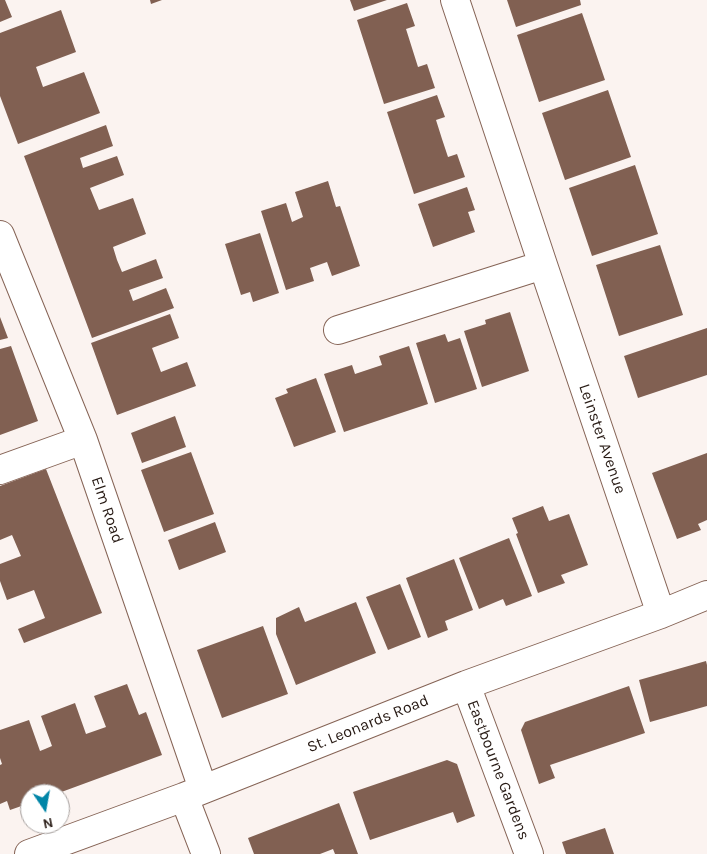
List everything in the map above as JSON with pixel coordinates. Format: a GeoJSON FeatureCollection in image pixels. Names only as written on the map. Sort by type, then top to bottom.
{"type":"FeatureCollection","features":[{"type":"Feature","properties":{"kind":"street","name":"Leinster Avenue"},"geometry":{"type":"LineString","coordinates":[[455,0],[661,614]]}},
{"type":"Feature","properties":{"kind":"street","name":"Elm Road"},"geometry":{"type":"LineString","coordinates":[[0,235],[83,440],[193,793],[206,854]]}},
{"type":"Feature","properties":{"kind":"street"},"geometry":{"type":"LineString","coordinates":[[338,330],[543,265]]}},
{"type":"Feature","properties":{"kind":"street"},"geometry":{"type":"LineString","coordinates":[[0,470],[83,440]]}},
{"type":"Feature","properties":{"kind":"street","name":"St. Leonards Road"},"geometry":{"type":"LineString","coordinates":[[29,854],[193,793],[466,685],[661,614],[707,595]]}},
{"type":"Feature","properties":{"kind":"street","name":"Eastbourne Gardens"},"geometry":{"type":"LineString","coordinates":[[466,685],[530,854]]}},
{"type":"Feature","properties":{"kind":"building"},"geometry":{"type":"Polygon","coordinates":[[[0,0],[5,0],[12,17],[0,22],[0,0]]]}},
{"type":"Feature","properties":{"kind":"building"},"geometry":{"type":"Polygon","coordinates":[[[150,0],[162,0],[151,4],[150,0]]]}},
{"type":"Feature","properties":{"kind":"building"},"geometry":{"type":"Polygon","coordinates":[[[350,0],[387,0],[354,11],[350,0]]]}},
{"type":"Feature","properties":{"kind":"building"},"geometry":{"type":"Polygon","coordinates":[[[507,0],[580,0],[581,5],[516,27],[507,0]]]}},
{"type":"Feature","properties":{"kind":"building"},"geometry":{"type":"Polygon","coordinates":[[[407,3],[415,26],[406,29],[418,67],[427,64],[435,88],[384,104],[357,20],[407,3]]]}},
{"type":"Feature","properties":{"kind":"building"},"geometry":{"type":"Polygon","coordinates":[[[61,10],[76,52],[36,67],[43,87],[84,72],[100,113],[18,144],[0,96],[0,33],[61,10]]]}},
{"type":"Feature","properties":{"kind":"building"},"geometry":{"type":"Polygon","coordinates":[[[582,13],[605,80],[539,102],[517,35],[582,13]]]}},
{"type":"Feature","properties":{"kind":"building"},"geometry":{"type":"Polygon","coordinates":[[[608,90],[631,157],[565,180],[542,113],[608,90]]]}},
{"type":"Feature","properties":{"kind":"building"},"geometry":{"type":"Polygon","coordinates":[[[437,95],[445,117],[436,120],[448,157],[457,154],[465,177],[414,194],[387,112],[437,95]]]}},
{"type":"Feature","properties":{"kind":"building"},"geometry":{"type":"Polygon","coordinates":[[[106,125],[113,146],[80,158],[83,168],[117,156],[124,175],[90,188],[99,210],[133,198],[146,234],[113,247],[117,260],[122,272],[156,259],[163,278],[129,290],[133,301],[166,288],[174,308],[92,338],[24,156],[106,125]]]}},
{"type":"Feature","properties":{"kind":"building"},"geometry":{"type":"Polygon","coordinates":[[[635,165],[658,234],[592,256],[569,188],[635,165]]]}},
{"type":"Feature","properties":{"kind":"building"},"geometry":{"type":"Polygon","coordinates":[[[328,181],[336,207],[340,206],[360,266],[332,276],[327,262],[310,268],[314,281],[286,290],[261,211],[286,203],[292,222],[303,217],[295,192],[328,181]]]}},
{"type":"Feature","properties":{"kind":"building"},"geometry":{"type":"Polygon","coordinates":[[[467,187],[475,210],[468,212],[475,232],[433,247],[418,204],[467,187]]]}},
{"type":"Feature","properties":{"kind":"building"},"geometry":{"type":"Polygon","coordinates":[[[260,233],[279,293],[253,302],[250,292],[241,295],[225,244],[260,233]]]}},
{"type":"Feature","properties":{"kind":"building"},"geometry":{"type":"Polygon","coordinates":[[[660,245],[683,315],[619,336],[596,265],[660,245]]]}},
{"type":"Feature","properties":{"kind":"building"},"geometry":{"type":"Polygon","coordinates":[[[510,312],[529,371],[482,387],[464,331],[486,324],[485,320],[510,312]]]}},
{"type":"Feature","properties":{"kind":"building"},"geometry":{"type":"Polygon","coordinates":[[[170,314],[179,338],[152,348],[161,372],[187,362],[196,386],[117,415],[91,343],[170,314]]]}},
{"type":"Feature","properties":{"kind":"building"},"geometry":{"type":"Polygon","coordinates":[[[0,317],[8,338],[0,340],[0,317]]]}},
{"type":"Feature","properties":{"kind":"building"},"geometry":{"type":"Polygon","coordinates":[[[707,328],[707,375],[638,398],[624,356],[707,328]]]}},
{"type":"Feature","properties":{"kind":"building"},"geometry":{"type":"Polygon","coordinates":[[[445,334],[448,342],[460,338],[477,389],[435,403],[416,343],[445,334]]]}},
{"type":"Feature","properties":{"kind":"building"},"geometry":{"type":"Polygon","coordinates":[[[11,346],[38,421],[0,435],[0,349],[11,346]]]}},
{"type":"Feature","properties":{"kind":"building"},"geometry":{"type":"Polygon","coordinates":[[[409,346],[428,404],[344,432],[324,374],[352,365],[355,374],[382,365],[379,356],[409,346]]]}},
{"type":"Feature","properties":{"kind":"building"},"geometry":{"type":"Polygon","coordinates":[[[316,378],[336,432],[294,447],[275,398],[288,393],[286,389],[316,378]]]}},
{"type":"Feature","properties":{"kind":"building"},"geometry":{"type":"Polygon","coordinates":[[[175,416],[186,447],[142,463],[131,433],[175,416]]]}},
{"type":"Feature","properties":{"kind":"building"},"geometry":{"type":"Polygon","coordinates":[[[191,452],[214,514],[164,532],[141,470],[191,452]]]}},
{"type":"Feature","properties":{"kind":"building"},"geometry":{"type":"Polygon","coordinates":[[[707,453],[707,520],[698,524],[701,530],[677,539],[652,473],[707,453]]]}},
{"type":"Feature","properties":{"kind":"building"},"geometry":{"type":"Polygon","coordinates":[[[46,469],[102,613],[24,643],[18,629],[45,618],[34,590],[7,600],[0,581],[0,564],[21,556],[12,535],[0,540],[0,486],[46,469]]]}},
{"type":"Feature","properties":{"kind":"building"},"geometry":{"type":"Polygon","coordinates":[[[543,506],[549,521],[569,514],[588,565],[561,575],[565,583],[538,593],[512,518],[543,506]]]}},
{"type":"Feature","properties":{"kind":"building"},"geometry":{"type":"Polygon","coordinates":[[[215,522],[226,552],[179,570],[168,540],[215,522]]]}},
{"type":"Feature","properties":{"kind":"building"},"geometry":{"type":"Polygon","coordinates":[[[509,538],[532,596],[506,606],[503,599],[479,609],[459,558],[509,538]]]}},
{"type":"Feature","properties":{"kind":"building"},"geometry":{"type":"Polygon","coordinates":[[[454,559],[473,610],[445,621],[448,630],[428,638],[406,578],[454,559]]]}},
{"type":"Feature","properties":{"kind":"building"},"geometry":{"type":"Polygon","coordinates":[[[400,584],[421,637],[388,650],[366,597],[400,584]]]}},
{"type":"Feature","properties":{"kind":"building"},"geometry":{"type":"Polygon","coordinates":[[[356,602],[376,653],[296,685],[276,634],[276,618],[299,607],[305,622],[356,602]]]}},
{"type":"Feature","properties":{"kind":"building"},"geometry":{"type":"Polygon","coordinates":[[[263,626],[288,694],[222,718],[197,650],[263,626]]]}},
{"type":"Feature","properties":{"kind":"building"},"geometry":{"type":"Polygon","coordinates":[[[706,661],[707,706],[650,722],[639,680],[706,661]]]}},
{"type":"Feature","properties":{"kind":"building"},"geometry":{"type":"Polygon","coordinates":[[[127,684],[139,715],[146,712],[162,755],[70,789],[70,784],[20,784],[20,806],[10,810],[7,801],[0,804],[0,765],[2,764],[0,758],[0,730],[29,720],[40,751],[52,746],[41,716],[75,703],[86,734],[106,727],[94,696],[127,684]]]}},
{"type":"Feature","properties":{"kind":"building"},"geometry":{"type":"Polygon","coordinates":[[[629,686],[645,733],[550,765],[555,778],[539,784],[521,730],[525,722],[629,686]]]}},
{"type":"Feature","properties":{"kind":"building"},"geometry":{"type":"Polygon","coordinates":[[[447,760],[457,764],[475,816],[457,823],[453,812],[370,840],[353,792],[447,760]]]}},
{"type":"Feature","properties":{"kind":"building"},"geometry":{"type":"Polygon","coordinates":[[[339,803],[358,854],[335,854],[333,849],[320,854],[254,854],[248,838],[339,803]]]}},
{"type":"Feature","properties":{"kind":"building"},"geometry":{"type":"Polygon","coordinates":[[[605,828],[614,854],[566,854],[562,842],[605,828]]]}}]}
